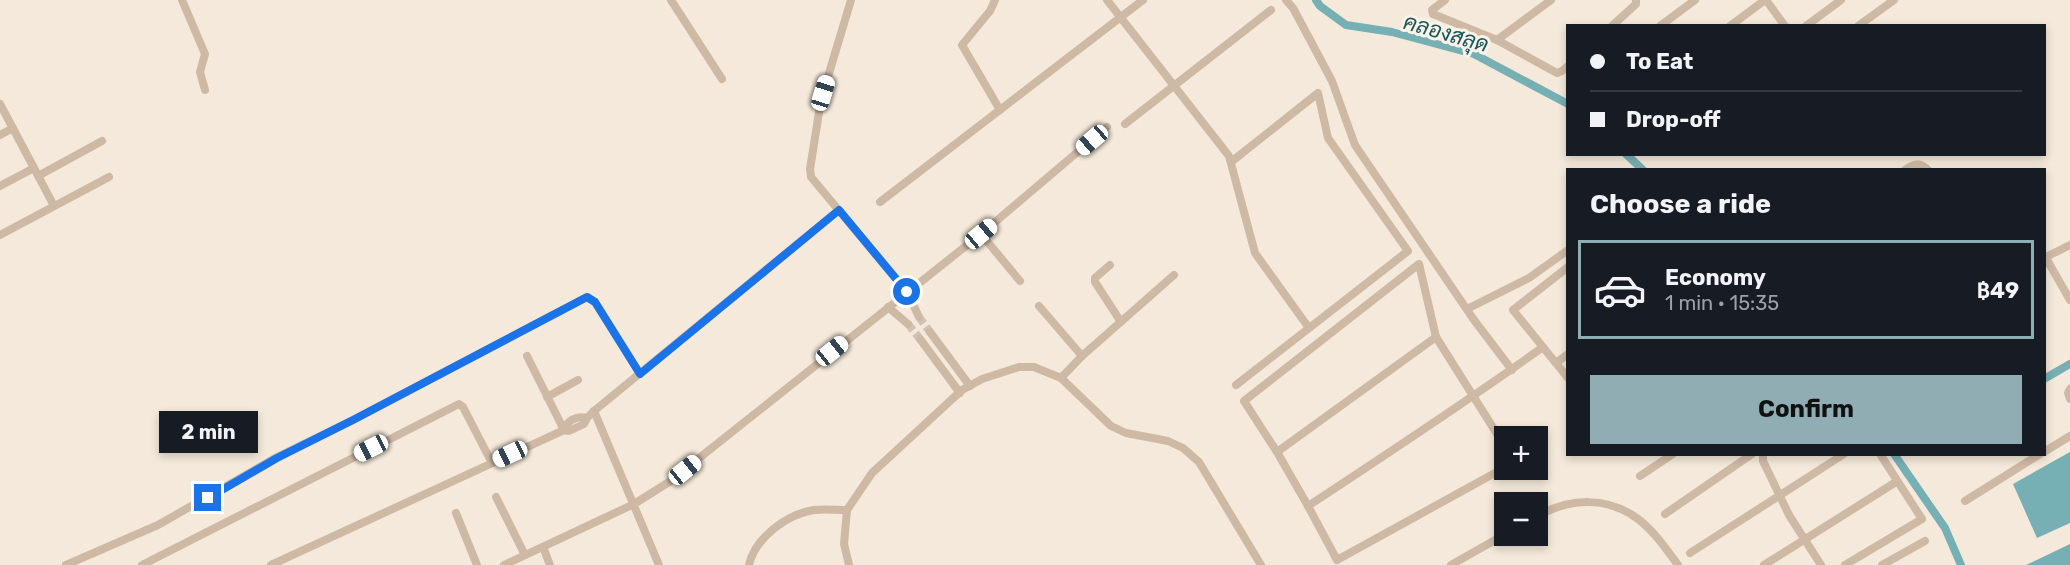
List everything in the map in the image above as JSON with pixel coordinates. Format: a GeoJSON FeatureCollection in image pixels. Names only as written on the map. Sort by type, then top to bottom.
{"type":"FeatureCollection","features":[{"type":"Feature","properties":{"kind":"street"},"geometry":{"type":"LineString","coordinates":[[182,0],[205,54],[200,72],[205,90]]}},
{"type":"Feature","properties":{"kind":"street"},"geometry":{"type":"LineString","coordinates":[[671,0],[722,79]]}},
{"type":"Feature","properties":{"kind":"street"},"geometry":{"type":"LineString","coordinates":[[851,0],[821,100],[810,169],[815,183],[907,292],[919,317]]}},
{"type":"Feature","properties":{"kind":"street"},"geometry":{"type":"LineString","coordinates":[[995,0],[990,11],[962,45],[1000,110]]}},
{"type":"Feature","properties":{"kind":"street"},"geometry":{"type":"LineString","coordinates":[[1107,0],[1229,156],[1255,253],[1309,328]]}},
{"type":"Feature","properties":{"kind":"street"},"geometry":{"type":"LineString","coordinates":[[880,202],[1143,0]]}},
{"type":"Feature","properties":{"kind":"street"},"geometry":{"type":"LineString","coordinates":[[1286,0],[1293,8],[1332,81],[1355,145],[1467,309],[1512,370]]}},
{"type":"Feature","properties":{"kind":"street"},"geometry":{"type":"LineString","coordinates":[[1445,0],[1432,10],[1433,14],[1497,40],[1557,73],[1566,68]]}},
{"type":"Feature","properties":{"kind":"street"},"geometry":{"type":"LineString","coordinates":[[1497,40],[1551,0]]}},
{"type":"Feature","properties":{"kind":"street"},"geometry":{"type":"LineString","coordinates":[[1614,24],[1636,4],[1636,0]]}},
{"type":"Feature","properties":{"kind":"street"},"geometry":{"type":"LineString","coordinates":[[1663,24],[1695,0]]}},
{"type":"Feature","properties":{"kind":"street"},"geometry":{"type":"LineString","coordinates":[[1733,24],[1765,0],[1783,24]]}},
{"type":"Feature","properties":{"kind":"street"},"geometry":{"type":"LineString","coordinates":[[1809,24],[1841,0]]}},
{"type":"Feature","properties":{"kind":"street"},"geometry":{"type":"LineString","coordinates":[[1861,24],[1894,0]]}},
{"type":"Feature","properties":{"kind":"street"},"geometry":{"type":"LineString","coordinates":[[1125,124],[1173,84],[1271,10]]}},
{"type":"Feature","properties":{"kind":"street"},"geometry":{"type":"LineString","coordinates":[[1231,162],[1318,93],[1328,138],[1408,251],[1236,385]]}},
{"type":"Feature","properties":{"kind":"street"},"geometry":{"type":"LineString","coordinates":[[0,104],[54,206]]}},
{"type":"Feature","properties":{"kind":"street"},"geometry":{"type":"LineString","coordinates":[[504,565],[634,504],[669,482],[981,234],[1107,127]]}},
{"type":"Feature","properties":{"kind":"street"},"geometry":{"type":"LineString","coordinates":[[0,135],[13,128]]}},
{"type":"Feature","properties":{"kind":"street"},"geometry":{"type":"LineString","coordinates":[[0,186],[102,141]]}},
{"type":"Feature","properties":{"kind":"street"},"geometry":{"type":"LineString","coordinates":[[1908,168],[1913,164],[1919,164],[1926,168]]}},
{"type":"Feature","properties":{"kind":"street"},"geometry":{"type":"LineString","coordinates":[[0,235],[109,177]]}},
{"type":"Feature","properties":{"kind":"street"},"geometry":{"type":"LineString","coordinates":[[271,565],[564,430],[569,431],[584,424],[586,418],[594,411],[839,210]]}},
{"type":"Feature","properties":{"kind":"street"},"geometry":{"type":"LineString","coordinates":[[981,234],[1020,281]]}},
{"type":"Feature","properties":{"kind":"street"},"geometry":{"type":"LineString","coordinates":[[2046,257],[2070,244]]}},
{"type":"Feature","properties":{"kind":"street"},"geometry":{"type":"LineString","coordinates":[[1467,309],[1529,278],[1566,251]]}},
{"type":"Feature","properties":{"kind":"street"},"geometry":{"type":"LineString","coordinates":[[2046,260],[2070,300]]}},
{"type":"Feature","properties":{"kind":"street"},"geometry":{"type":"LineString","coordinates":[[1494,429],[1436,338],[1419,264],[1244,401],[1277,452],[1337,560],[1494,474]]}},
{"type":"Feature","properties":{"kind":"street"},"geometry":{"type":"LineString","coordinates":[[1110,265],[1097,275],[1095,282],[1120,322]]}},
{"type":"Feature","properties":{"kind":"street"},"geometry":{"type":"LineString","coordinates":[[1566,269],[1513,310],[1566,376]]}},
{"type":"Feature","properties":{"kind":"street"},"geometry":{"type":"LineString","coordinates":[[1061,378],[1082,356],[1174,275]]}},
{"type":"Feature","properties":{"kind":"street"},"geometry":{"type":"LineString","coordinates":[[66,565],[158,525],[277,458],[587,297],[595,302],[640,374]]}},
{"type":"Feature","properties":{"kind":"street"},"geometry":{"type":"LineString","coordinates":[[1039,306],[1082,356]]}},
{"type":"Feature","properties":{"kind":"street"},"geometry":{"type":"LineString","coordinates":[[888,307],[908,324]]}},
{"type":"Feature","properties":{"kind":"street"},"geometry":{"type":"LineString","coordinates":[[930,332],[970,386]]}},
{"type":"Feature","properties":{"kind":"street"},"geometry":{"type":"LineString","coordinates":[[1277,452],[1436,338]]}},
{"type":"Feature","properties":{"kind":"street"},"geometry":{"type":"LineString","coordinates":[[920,339],[960,393]]}},
{"type":"Feature","properties":{"kind":"street"},"geometry":{"type":"LineString","coordinates":[[1308,506],[1543,347]]}},
{"type":"Feature","properties":{"kind":"street"},"geometry":{"type":"LineString","coordinates":[[527,356],[564,430]]}},
{"type":"Feature","properties":{"kind":"street"},"geometry":{"type":"LineString","coordinates":[[1556,363],[1566,356]]}},
{"type":"Feature","properties":{"kind":"street"},"geometry":{"type":"LineString","coordinates":[[849,565],[844,544],[847,510],[872,473],[970,386],[982,379],[1019,368],[1034,367],[1061,378],[1111,426],[1126,434],[1168,441],[1183,448],[1199,462],[1261,565]]}},
{"type":"Feature","properties":{"kind":"street"},"geometry":{"type":"LineString","coordinates":[[547,396],[578,380]]}},
{"type":"Feature","properties":{"kind":"street"},"geometry":{"type":"LineString","coordinates":[[2070,389],[2068,393],[2070,399]]}},
{"type":"Feature","properties":{"kind":"street"},"geometry":{"type":"LineString","coordinates":[[141,565],[459,404],[463,406],[492,463]]}},
{"type":"Feature","properties":{"kind":"street"},"geometry":{"type":"LineString","coordinates":[[594,411],[659,565]]}},
{"type":"Feature","properties":{"kind":"street"},"geometry":{"type":"LineString","coordinates":[[2046,451],[2070,436]]}},
{"type":"Feature","properties":{"kind":"street"},"geometry":{"type":"LineString","coordinates":[[1640,476],[1670,456]]}},
{"type":"Feature","properties":{"kind":"street"},"geometry":{"type":"LineString","coordinates":[[1665,514],[1749,456]]}},
{"type":"Feature","properties":{"kind":"street"},"geometry":{"type":"LineString","coordinates":[[1763,456],[1763,461],[1789,515],[1821,565]]}},
{"type":"Feature","properties":{"kind":"street"},"geometry":{"type":"LineString","coordinates":[[1690,553],[1841,456]]}},
{"type":"Feature","properties":{"kind":"street"},"geometry":{"type":"LineString","coordinates":[[1845,565],[1922,519],[1881,456]]}},
{"type":"Feature","properties":{"kind":"street"},"geometry":{"type":"LineString","coordinates":[[1965,501],[2037,456]]}},
{"type":"Feature","properties":{"kind":"street"},"geometry":{"type":"LineString","coordinates":[[1764,565],[1896,482]]}},
{"type":"Feature","properties":{"kind":"street"},"geometry":{"type":"LineString","coordinates":[[496,497],[525,555]]}},
{"type":"Feature","properties":{"kind":"street"},"geometry":{"type":"LineString","coordinates":[[1548,511],[1574,503],[1599,502],[1620,508],[1639,519],[1678,565]]}},
{"type":"Feature","properties":{"kind":"street"},"geometry":{"type":"LineString","coordinates":[[749,565],[751,556],[759,544],[784,522],[814,510],[847,510]]}},
{"type":"Feature","properties":{"kind":"street"},"geometry":{"type":"LineString","coordinates":[[456,513],[477,565]]}},
{"type":"Feature","properties":{"kind":"street"},"geometry":{"type":"LineString","coordinates":[[1451,565],[1494,541]]}},
{"type":"Feature","properties":{"kind":"street"},"geometry":{"type":"LineString","coordinates":[[1882,565],[1925,541]]}},
{"type":"Feature","properties":{"kind":"street"},"geometry":{"type":"LineString","coordinates":[[543,547],[550,565]]}},
{"type":"Feature","properties":{"kind":"water"},"geometry":{"type":"Polygon","coordinates":[[[2070,452],[2070,523],[2037,538],[2013,484],[2070,452]]]}},
{"type":"Feature","properties":{"kind":"water"},"geometry":{"type":"Polygon","coordinates":[[[2070,544],[2070,565],[2026,565],[2070,544]]]}},
{"type":"Feature","properties":{"kind":"waterway","name":"คลองสลุด"},"geometry":{"type":"LineString","coordinates":[[1316,0],[1320,6],[1346,25],[1392,32],[1474,54],[1566,103]]}},
{"type":"Feature","properties":{"kind":"waterway","name":"คลองสลุด"},"geometry":{"type":"LineString","coordinates":[[1628,156],[1641,168]]}},
{"type":"Feature","properties":{"kind":"waterway"},"geometry":{"type":"LineString","coordinates":[[2046,378],[2070,364]]}},
{"type":"Feature","properties":{"kind":"waterway","name":"คลองสลุด"},"geometry":{"type":"LineString","coordinates":[[1895,456],[1945,528],[1961,565]]}},
{"type":"Feature","properties":{"kind":"tunnel"},"geometry":{"type":"LineString","coordinates":[[919,317],[930,332]]}},
{"type":"Feature","properties":{"kind":"tunnel"},"geometry":{"type":"LineString","coordinates":[[908,324],[920,339]]}},
{"type":"Feature","properties":{"kind":"route"},"geometry":{"type":"LineString","coordinates":[[208,498],[277,458],[587,297],[595,302],[640,374],[839,210],[907,292]]}}]}
